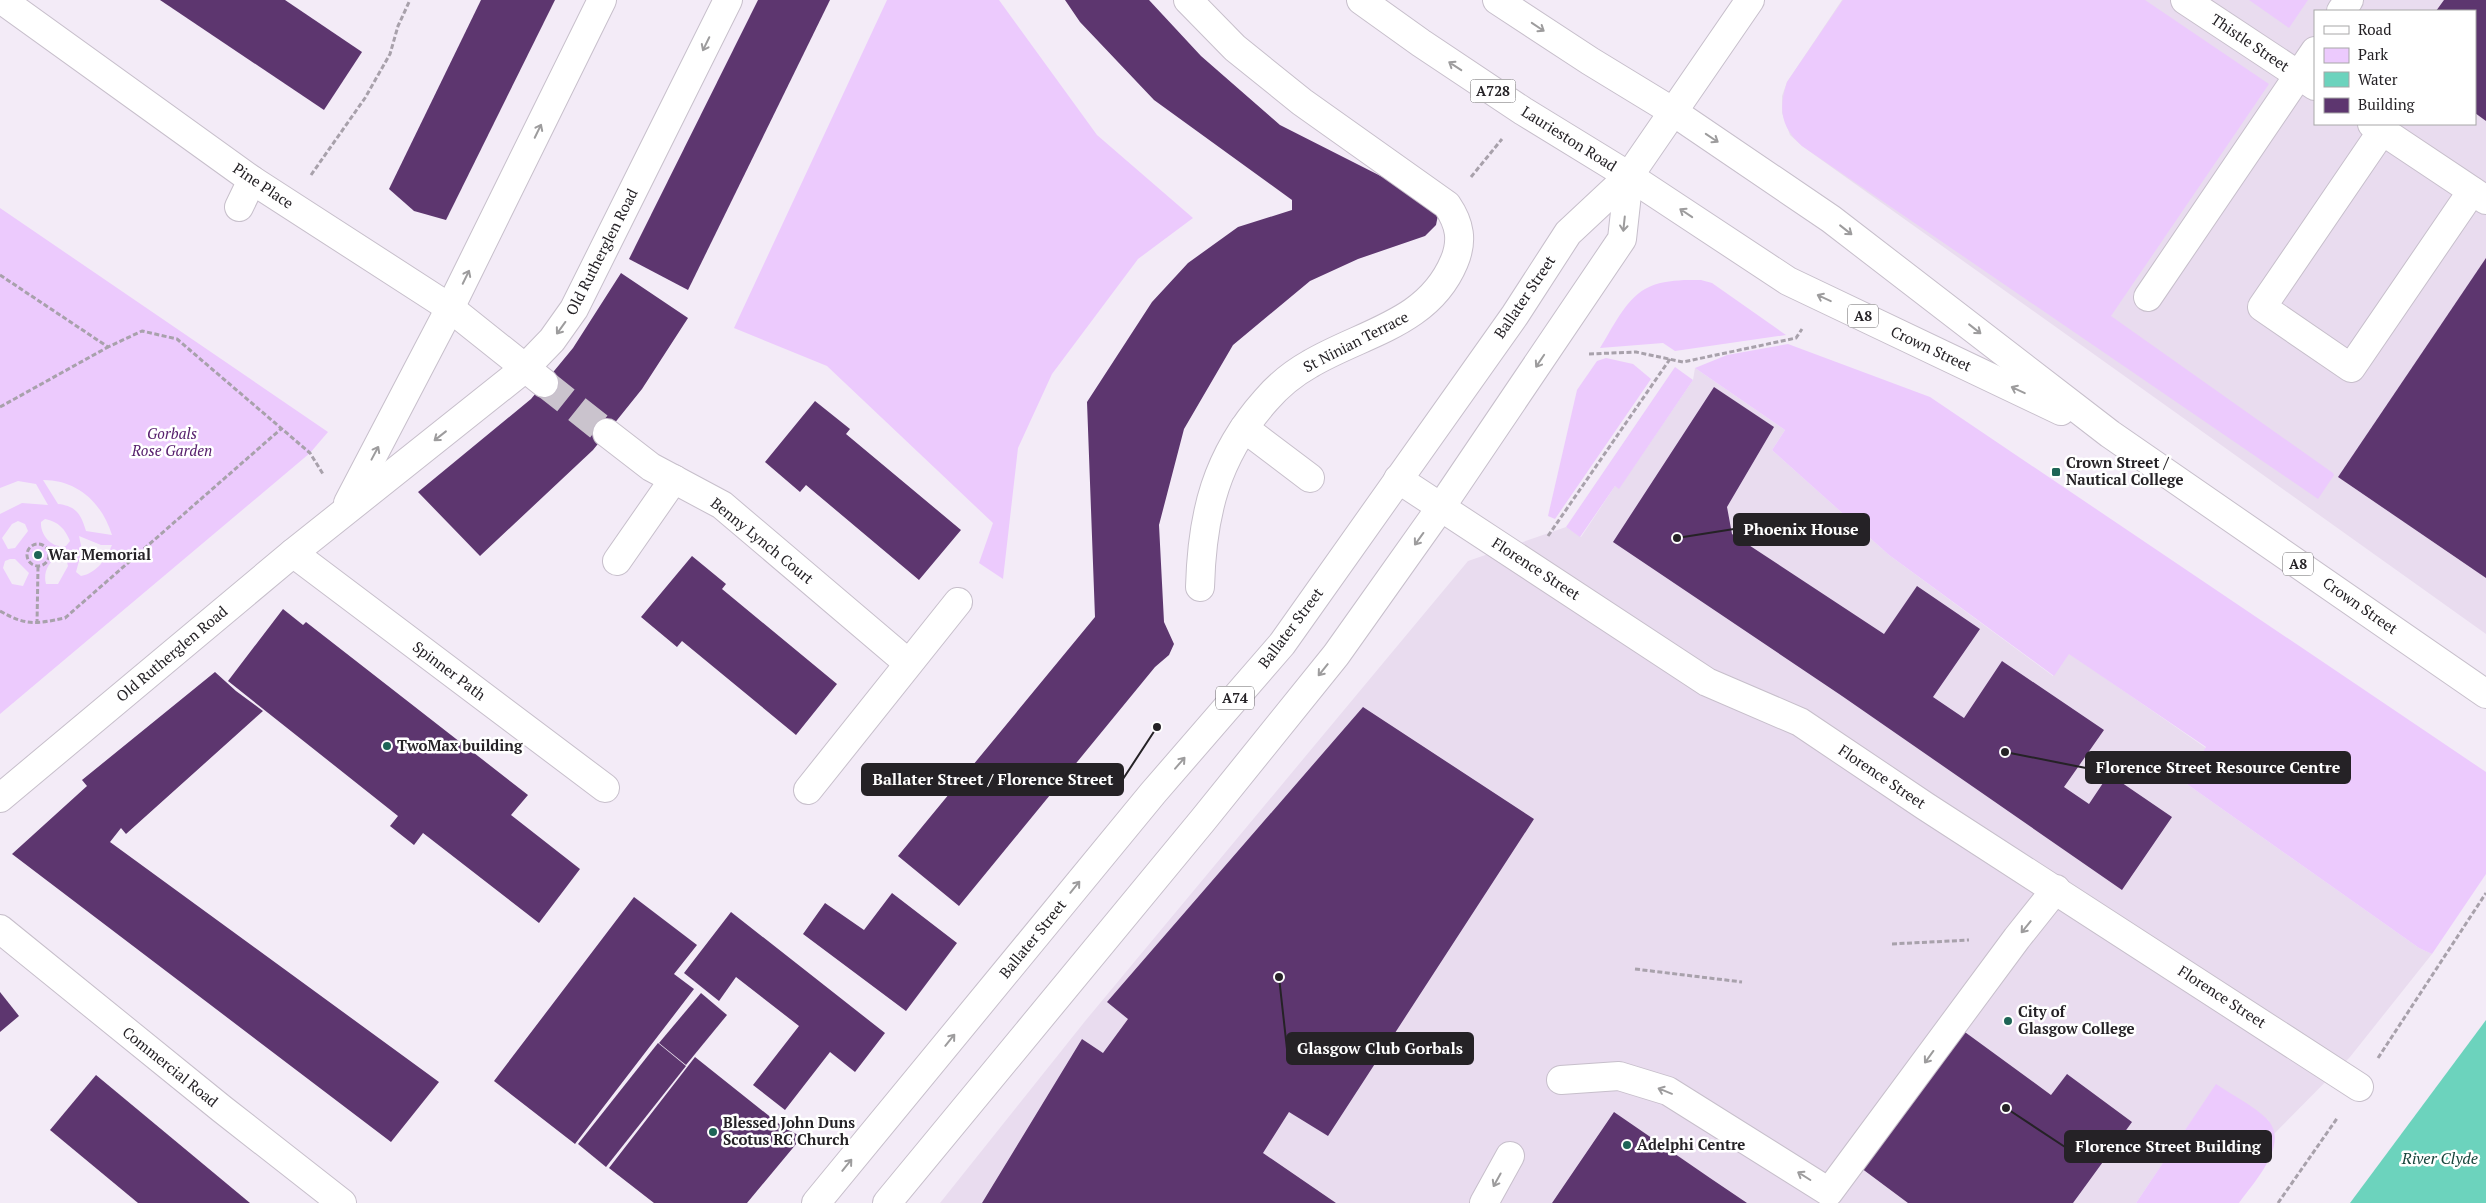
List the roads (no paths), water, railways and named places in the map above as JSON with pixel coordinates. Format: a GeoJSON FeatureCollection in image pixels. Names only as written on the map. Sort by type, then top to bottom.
{"type":"FeatureCollection","features":[{"type":"Feature","properties":{"kind":"street","name":"Pine Place"},"geometry":{"type":"LineString","coordinates":[[2,0],[252,180],[450,308],[534,376]]}},
{"type":"Feature","properties":{"kind":"street","name":"Old Rutherglen Road"},"geometry":{"type":"LineString","coordinates":[[344,511],[450,308],[602,0]]}},
{"type":"Feature","properties":{"kind":"street","name":"Old Rutherglen Road"},"geometry":{"type":"LineString","coordinates":[[0,798],[344,511],[534,376],[552,340],[574,309],[728,0]]}},
{"type":"Feature","properties":{"kind":"street","name":"St Ninian Terrace"},"geometry":{"type":"LineString","coordinates":[[1188,0],[1235,48],[1302,102],[1447,205],[1456,218],[1460,234],[1459,249],[1452,267],[1439,288],[1425,303],[1390,327],[1340,348],[1309,364],[1267,399],[1244,428],[1217,480],[1206,514],[1201,546],[1200,588]]}},
{"type":"Feature","properties":{"kind":"street","name":"Laurieston Road"},"geometry":{"type":"LineString","coordinates":[[1361,0],[1421,43],[1523,111],[1629,176]]}},
{"type":"Feature","properties":{"kind":"street"},"geometry":{"type":"LineString","coordinates":[[1497,0],[1590,61],[1672,111]]}},
{"type":"Feature","properties":{"kind":"street","name":"Ballater Street"},"geometry":{"type":"LineString","coordinates":[[816,1203],[1153,793],[1282,644],[1515,315],[1568,233],[1629,176],[1750,0]]}},
{"type":"Feature","properties":{"kind":"street","name":"Thistle Street"},"geometry":{"type":"LineString","coordinates":[[2185,0],[2307,80]]}},
{"type":"Feature","properties":{"kind":"street"},"geometry":{"type":"LineString","coordinates":[[2148,297],[2307,80],[2314,55]]}},
{"type":"Feature","properties":{"kind":"street","name":"Crown Street"},"geometry":{"type":"LineString","coordinates":[[1672,111],[1831,219],[2110,434],[2486,694]]}},
{"type":"Feature","properties":{"kind":"street"},"geometry":{"type":"LineString","coordinates":[[2377,127],[2479,195],[2352,368],[2262,307],[2377,127]]}},
{"type":"Feature","properties":{"kind":"street","name":"Ballater Street"},"geometry":{"type":"LineString","coordinates":[[887,1203],[1204,820],[1336,655],[1441,507],[1622,239],[1629,176]]}},
{"type":"Feature","properties":{"kind":"street","name":"Crown Street"},"geometry":{"type":"LineString","coordinates":[[1629,176],[1788,281],[2110,434]]}},
{"type":"Feature","properties":{"kind":"street"},"geometry":{"type":"LineString","coordinates":[[239,207],[252,180]]}},
{"type":"Feature","properties":{"kind":"street"},"geometry":{"type":"LineString","coordinates":[[1244,428],[1310,478]]}},
{"type":"Feature","properties":{"kind":"street","name":"Benny Lynch Court"},"geometry":{"type":"LineString","coordinates":[[607,433],[651,467],[722,505],[908,663]]}},
{"type":"Feature","properties":{"kind":"street","name":"Florence Street"},"geometry":{"type":"LineString","coordinates":[[1398,479],[1707,682],[1800,722],[1925,806],[2056,889],[2359,1087]]}},
{"type":"Feature","properties":{"kind":"street"},"geometry":{"type":"LineString","coordinates":[[617,561],[674,480]]}},
{"type":"Feature","properties":{"kind":"street","name":"Spinner Path"},"geometry":{"type":"LineString","coordinates":[[293,553],[605,788]]}},
{"type":"Feature","properties":{"kind":"street"},"geometry":{"type":"LineString","coordinates":[[808,790],[958,602]]}},
{"type":"Feature","properties":{"kind":"street"},"geometry":{"type":"LineString","coordinates":[[1561,1080],[1619,1076],[1668,1091],[1838,1197],[2017,938],[2056,889]]}},
{"type":"Feature","properties":{"kind":"street","name":"Commercial Road"},"geometry":{"type":"LineString","coordinates":[[0,929],[222,1109],[342,1203]]}},
{"type":"Feature","properties":{"kind":"street"},"geometry":{"type":"LineString","coordinates":[[1484,1203],[1510,1156]]}},
{"type":"Feature","properties":{"kind":"water","name":"River Clyde"},"geometry":{"type":"Polygon","coordinates":[[[2486,1020],[2486,1203],[2350,1203],[2486,1020]]]}},
{"type":"Feature","properties":{"kind":"tunnel"},"geometry":{"type":"LineString","coordinates":[[544,383],[607,433]]}},
{"type":"Feature","properties":{"kind":"place","name":"Crown Street / Nautical College"},"geometry":{"type":"Point","coordinates":[2056,472]}},
{"type":"Feature","properties":{"kind":"place","name":"Phoenix House"},"geometry":{"type":"Point","coordinates":[1677,538]}},
{"type":"Feature","properties":{"kind":"place","name":"War Memorial"},"geometry":{"type":"Point","coordinates":[38,555]}},
{"type":"Feature","properties":{"kind":"place","name":"Ballater Street / Florence Street"},"geometry":{"type":"Point","coordinates":[1157,727]}},
{"type":"Feature","properties":{"kind":"place","name":"TwoMax building"},"geometry":{"type":"Point","coordinates":[387,746]}},
{"type":"Feature","properties":{"kind":"place","name":"Florence Street Resource Centre"},"geometry":{"type":"Point","coordinates":[2005,752]}},
{"type":"Feature","properties":{"kind":"place","name":"Glasgow Club Gorbals"},"geometry":{"type":"Point","coordinates":[1279,977]}},
{"type":"Feature","properties":{"kind":"place","name":"City of Glasgow College"},"geometry":{"type":"Point","coordinates":[2008,1021]}},
{"type":"Feature","properties":{"kind":"place","name":"Florence Street Building"},"geometry":{"type":"Point","coordinates":[2006,1108]}},
{"type":"Feature","properties":{"kind":"place","name":"Blessed John Duns Scotus RC Church"},"geometry":{"type":"Point","coordinates":[713,1132]}},
{"type":"Feature","properties":{"kind":"place","name":"Adelphi Centre"},"geometry":{"type":"Point","coordinates":[1627,1145]}},
{"type":"Feature","properties":{"kind":"park label","name":"Gorbals Rose Garden"},"geometry":{"type":"Point","coordinates":[172,442]}}]}
